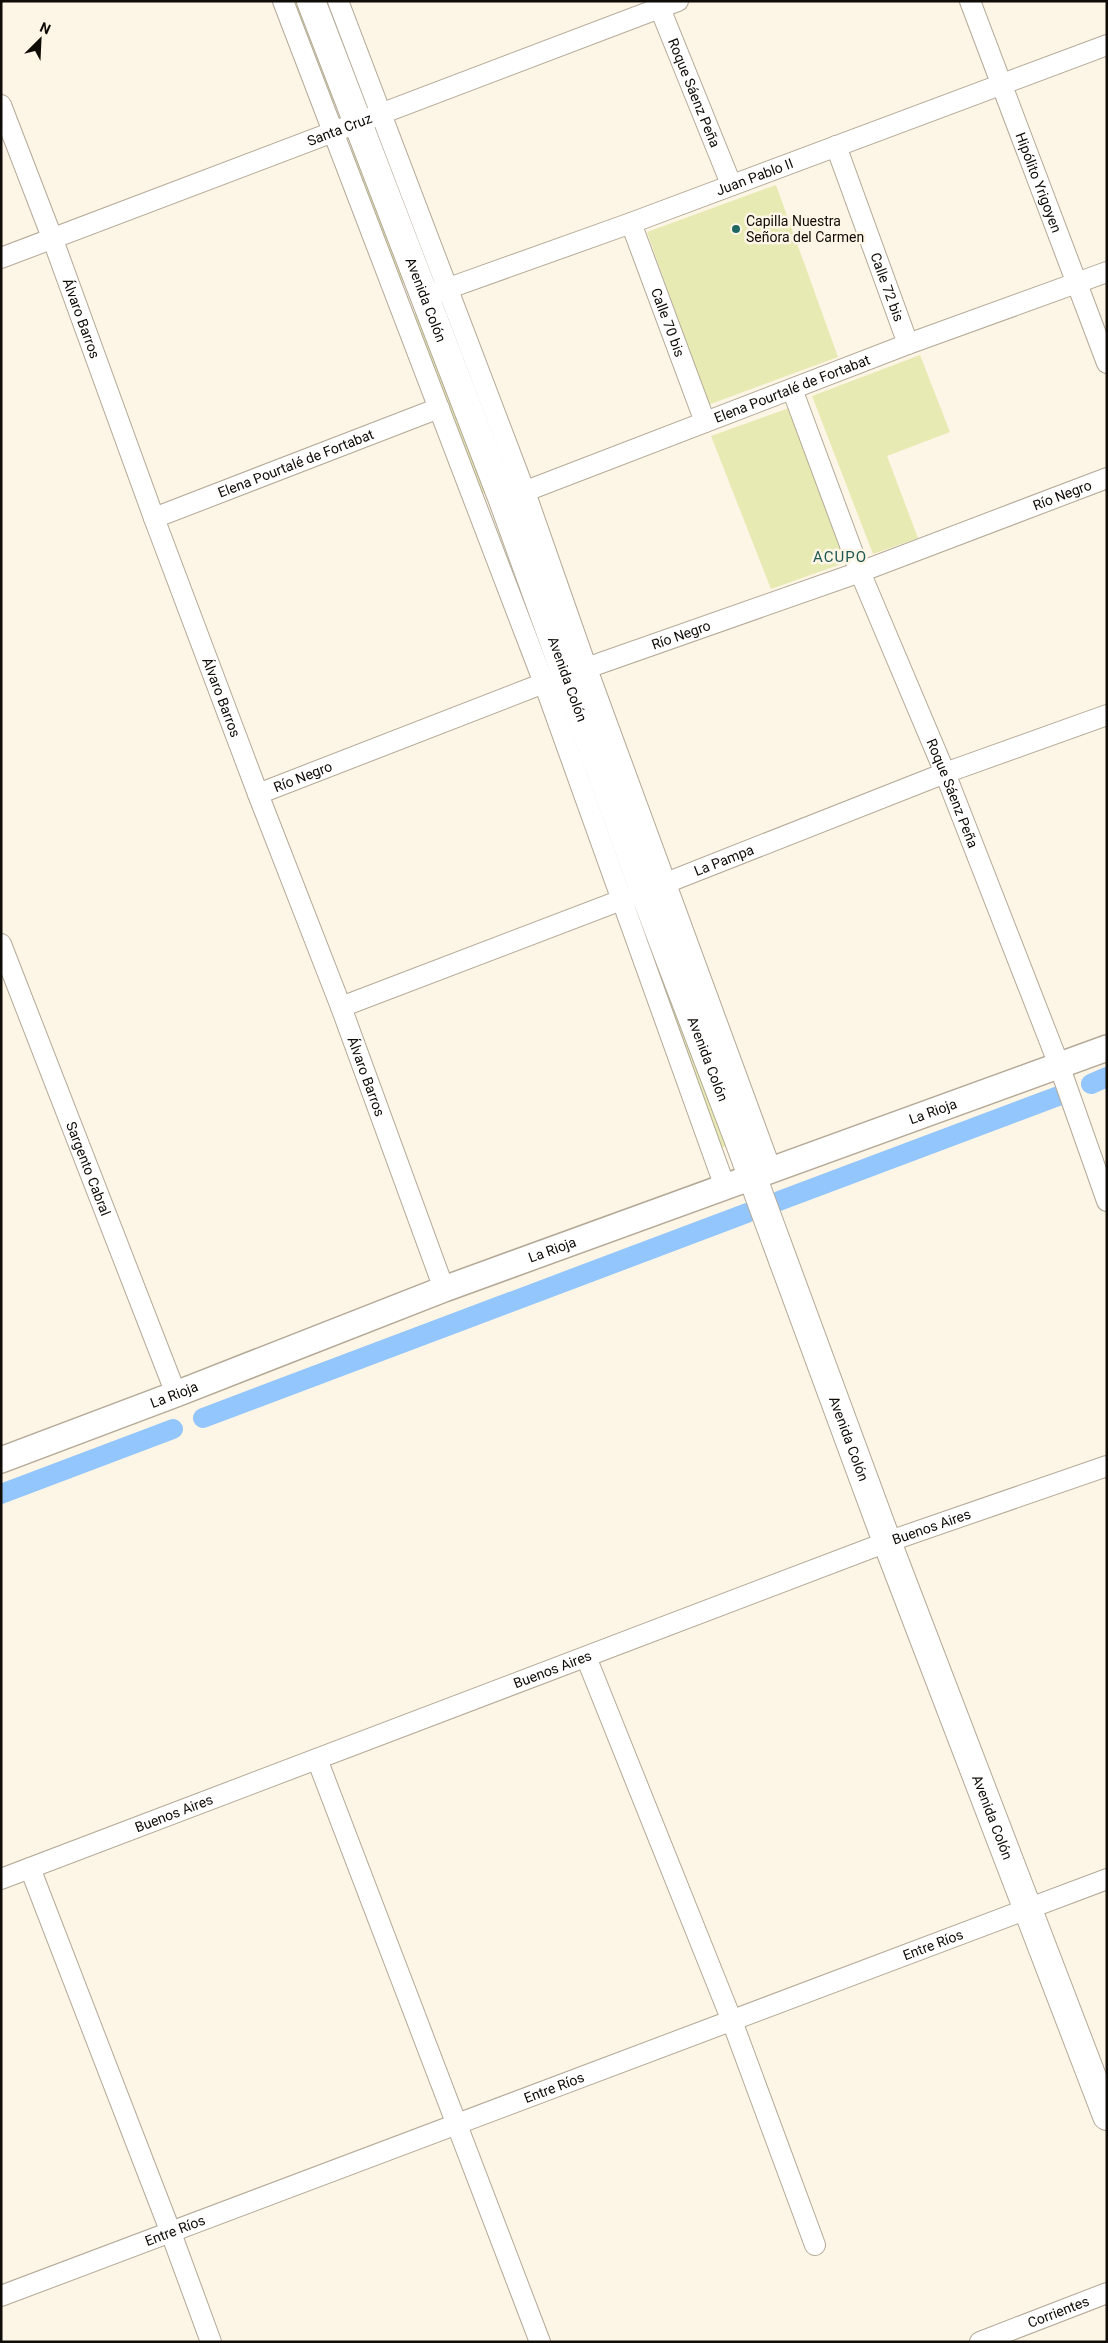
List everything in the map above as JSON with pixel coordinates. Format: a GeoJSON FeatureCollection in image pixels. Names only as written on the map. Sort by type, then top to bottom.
{"type":"FeatureCollection","features":[{"type":"Feature","properties":{"kind":"main road","name":"Avenida Colón"},"geometry":{"type":"LineString","coordinates":[[311,1],[502,500],[644,891],[761,1173],[887,1542],[1026,1910],[1107,2116]]}},
{"type":"Feature","properties":{"kind":"street","name":"Avenida Colón"},"geometry":{"type":"LineString","coordinates":[[283,1],[357,123]]}},
{"type":"Feature","properties":{"kind":"street","name":"Avenida Colón"},"geometry":{"type":"LineString","coordinates":[[338,1],[357,123]]}},
{"type":"Feature","properties":{"kind":"street","name":"Hipólito Yrigoyen"},"geometry":{"type":"LineString","coordinates":[[970,1],[1107,363]]}},
{"type":"Feature","properties":{"kind":"street","name":"Santa Cruz"},"geometry":{"type":"LineString","coordinates":[[1,258],[53,240],[665,4]]}},
{"type":"Feature","properties":{"kind":"street","name":"Roque Sáenz Peña"},"geometry":{"type":"LineString","coordinates":[[665,4],[731,184]]}},
{"type":"Feature","properties":{"kind":"street","name":"Juan Pablo II"},"geometry":{"type":"LineString","coordinates":[[424,297],[631,224],[731,184],[1107,45]]}},
{"type":"Feature","properties":{"kind":"street","name":"Álvaro Barros"},"geometry":{"type":"LineString","coordinates":[[1,105],[53,240],[154,518],[258,794],[341,1007],[444,1289]]}},
{"type":"Feature","properties":{"kind":"street","name":"Calle 72 bis"},"geometry":{"type":"LineString","coordinates":[[836,146],[908,344]]}},
{"type":"Feature","properties":{"kind":"street","name":"Calle 70 bis"},"geometry":{"type":"LineString","coordinates":[[631,224],[705,422]]}},
{"type":"Feature","properties":{"kind":"street","name":"Elena Pourtalé de Fortabat"},"geometry":{"type":"LineString","coordinates":[[502,500],[908,344],[1107,272]]}},
{"type":"Feature","properties":{"kind":"street","name":"Avenida Colón"},"geometry":{"type":"LineString","coordinates":[[424,297],[439,408],[502,500]]}},
{"type":"Feature","properties":{"kind":"street","name":"Roque Sáenz Peña"},"geometry":{"type":"LineString","coordinates":[[792,389],[860,572],[945,773],[1059,1065],[1107,1201]]}},
{"type":"Feature","properties":{"kind":"street","name":"Elena Pourtalé de Fortabat"},"geometry":{"type":"LineString","coordinates":[[154,518],[439,408]]}},
{"type":"Feature","properties":{"kind":"street","name":"Río Negro"},"geometry":{"type":"LineString","coordinates":[[258,794],[566,676],[860,572],[1107,478]]}},
{"type":"Feature","properties":{"kind":"street","name":"La Pampa"},"geometry":{"type":"LineString","coordinates":[[341,1007],[945,773],[1107,715]]}},
{"type":"Feature","properties":{"kind":"street","name":"Avenida Colón"},"geometry":{"type":"LineString","coordinates":[[644,891],[725,1186]]}},
{"type":"Feature","properties":{"kind":"street","name":"Sargento Cabral"},"geometry":{"type":"LineString","coordinates":[[1,944],[176,1394]]}},
{"type":"Feature","properties":{"kind":"street","name":"La Rioja"},"geometry":{"type":"LineString","coordinates":[[1,1460],[444,1289],[1107,1048]]}},
{"type":"Feature","properties":{"kind":"street","name":"Buenos Aires"},"geometry":{"type":"LineString","coordinates":[[1,1879],[887,1542],[1107,1466]]}},
{"type":"Feature","properties":{"kind":"street"},"geometry":{"type":"LineString","coordinates":[[586,1657],[732,2021],[816,2245]]}},
{"type":"Feature","properties":{"kind":"street"},"geometry":{"type":"LineString","coordinates":[[317,1759],[540,2342]]}},
{"type":"Feature","properties":{"kind":"street"},"geometry":{"type":"LineString","coordinates":[[30,1868],[171,2232],[211,2342]]}},
{"type":"Feature","properties":{"kind":"street","name":"Entre Ríos"},"geometry":{"type":"LineString","coordinates":[[1,2296],[1107,1879]]}},
{"type":"Feature","properties":{"kind":"street","name":"Corrientes"},"geometry":{"type":"LineString","coordinates":[[980,2342],[1107,2293]]}},
{"type":"Feature","properties":{"kind":"green space"},"geometry":{"type":"Polygon","coordinates":[[[293,1],[299,1],[338,101],[332,103],[293,1]]]}},
{"type":"Feature","properties":{"kind":"green space"},"geometry":{"type":"Polygon","coordinates":[[[355,149],[405,283],[400,285],[350,151],[355,149]]]}},
{"type":"Feature","properties":{"kind":"green space"},"geometry":{"type":"Polygon","coordinates":[[[776,185],[838,357],[708,405],[647,232],[776,185]]]}},
{"type":"Feature","properties":{"kind":"green space"},"geometry":{"type":"Polygon","coordinates":[[[419,312],[485,493],[480,495],[414,314],[419,312]]]}},
{"type":"Feature","properties":{"kind":"green space"},"geometry":{"type":"Polygon","coordinates":[[[920,355],[950,432],[887,456],[918,538],[873,554],[812,396],[920,355]]]}},
{"type":"Feature","properties":{"kind":"green space"},"geometry":{"type":"Polygon","coordinates":[[[789,408],[847,562],[771,589],[711,436],[789,408]]]}},
{"type":"Feature","properties":{"kind":"green space"},"geometry":{"type":"Polygon","coordinates":[[[642,918],[726,1146],[720,1148],[636,919],[642,918]]]}},
{"type":"Feature","properties":{"kind":"waterway"},"geometry":{"type":"LineString","coordinates":[[1091,1084],[1107,1077]]}},
{"type":"Feature","properties":{"kind":"waterway"},"geometry":{"type":"LineString","coordinates":[[779,1201],[1061,1095]]}},
{"type":"Feature","properties":{"kind":"waterway"},"geometry":{"type":"LineString","coordinates":[[203,1418],[747,1213]]}},
{"type":"Feature","properties":{"kind":"waterway"},"geometry":{"type":"LineString","coordinates":[[1,1494],[173,1429]]}},
{"type":"Feature","properties":{"kind":"place","name":"Capilla Nuestra Señora del Carmen"},"geometry":{"type":"Point","coordinates":[736,229]}},
{"type":"Feature","properties":{"kind":"district","name":"ACUPO"},"geometry":{"type":"Point","coordinates":[840,557]}}]}
